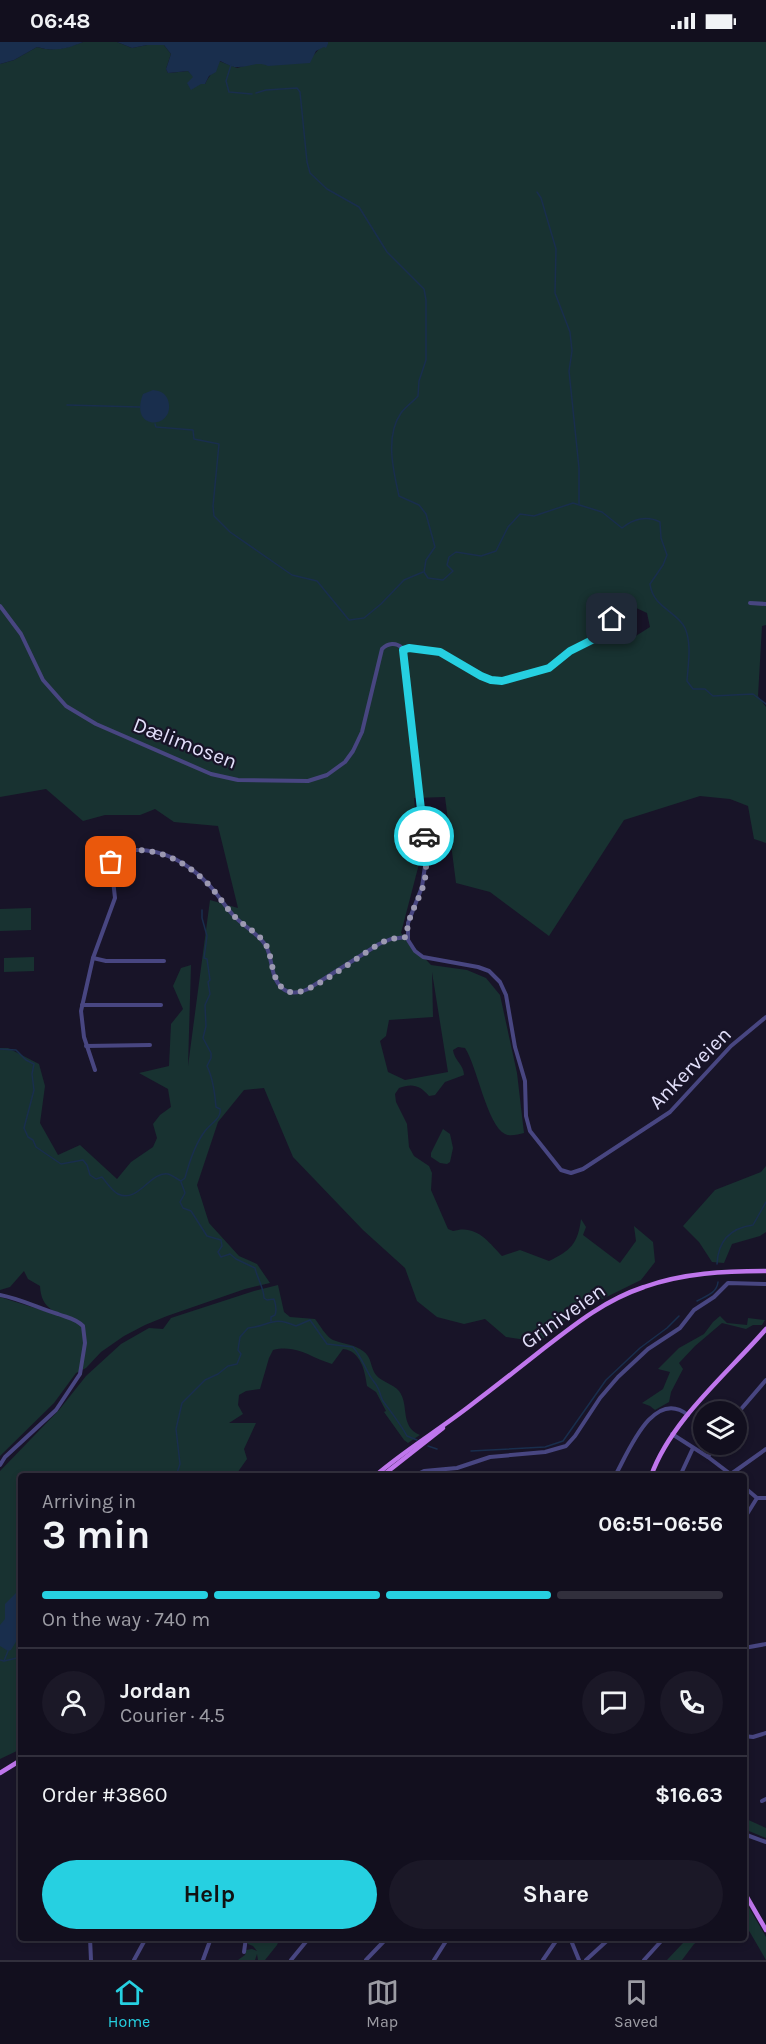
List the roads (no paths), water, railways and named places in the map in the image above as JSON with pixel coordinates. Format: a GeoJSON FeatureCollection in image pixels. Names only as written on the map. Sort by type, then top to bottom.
{"type":"FeatureCollection","features":[{"type":"Feature","properties":{"kind":"main road","name":"Griniveien"},"geometry":{"type":"LineString","coordinates":[[382,1473],[574,1324],[606,1303],[642,1287],[677,1278],[711,1273],[766,1273]]}},
{"type":"Feature","properties":{"kind":"main road"},"geometry":{"type":"LineString","coordinates":[[652,1473],[672,1434],[766,1329]]}},
{"type":"Feature","properties":{"kind":"main road"},"geometry":{"type":"LineString","coordinates":[[0,1773],[18,1762]]}},
{"type":"Feature","properties":{"kind":"main road"},"geometry":{"type":"LineString","coordinates":[[747,1897],[766,1930]]}},
{"type":"Feature","properties":{"kind":"street"},"geometry":{"type":"LineString","coordinates":[[750,603],[766,604]]}},
{"type":"Feature","properties":{"kind":"street","name":"Dælimosen"},"geometry":{"type":"LineString","coordinates":[[0,606],[21,634],[43,680],[66,706],[96,724],[211,774],[238,780],[298,783],[317,779],[336,770],[359,741],[382,649],[391,644],[399,645],[402,649]]}},
{"type":"Feature","properties":{"kind":"street"},"geometry":{"type":"LineString","coordinates":[[95,1070],[86,1046],[82,1005],[93,958],[115,897],[112,868],[107,855],[130,849],[159,852],[183,865],[204,880],[236,918],[262,940],[269,953],[278,982],[289,992],[308,989],[384,942],[407,937],[409,918],[424,880],[426,859],[402,649],[440,652],[481,676],[502,681],[549,668],[570,651],[592,640],[612,619]]}},
{"type":"Feature","properties":{"kind":"street","name":"Ankerveien"},"geometry":{"type":"LineString","coordinates":[[407,937],[412,948],[423,957],[478,967],[489,971],[500,982],[506,994],[515,1047],[525,1081],[528,1126],[533,1137],[564,1172],[571,1173],[583,1169],[670,1112],[731,1046],[766,1017]]}},
{"type":"Feature","properties":{"kind":"street"},"geometry":{"type":"LineString","coordinates":[[93,958],[106,961],[164,961]]}},
{"type":"Feature","properties":{"kind":"street"},"geometry":{"type":"LineString","coordinates":[[82,1005],[161,1005]]}},
{"type":"Feature","properties":{"kind":"street"},"geometry":{"type":"LineString","coordinates":[[86,1046],[150,1045]]}},
{"type":"Feature","properties":{"kind":"street"},"geometry":{"type":"LineString","coordinates":[[420,1473],[457,1468],[490,1457],[545,1452],[563,1447],[576,1436],[600,1398],[618,1377],[648,1349],[680,1328],[694,1310],[714,1297],[728,1283],[766,1284]]}},
{"type":"Feature","properties":{"kind":"street"},"geometry":{"type":"LineString","coordinates":[[0,1295],[21,1299],[78,1321],[83,1326],[85,1335],[81,1372],[56,1410],[5,1457],[0,1465]]}},
{"type":"Feature","properties":{"kind":"street"},"geometry":{"type":"LineString","coordinates":[[747,1402],[766,1380]]}},
{"type":"Feature","properties":{"kind":"street"},"geometry":{"type":"LineString","coordinates":[[617,1473],[649,1419],[667,1408],[676,1408],[688,1415]]}},
{"type":"Feature","properties":{"kind":"street"},"geometry":{"type":"LineString","coordinates":[[672,1434],[693,1448],[681,1473]]}},
{"type":"Feature","properties":{"kind":"street"},"geometry":{"type":"LineString","coordinates":[[735,1473],[766,1449]]}},
{"type":"Feature","properties":{"kind":"street"},"geometry":{"type":"LineString","coordinates":[[705,1455],[729,1473]]}},
{"type":"Feature","properties":{"kind":"street"},"geometry":{"type":"LineString","coordinates":[[747,1490],[757,1498],[766,1498]]}},
{"type":"Feature","properties":{"kind":"street"},"geometry":{"type":"LineString","coordinates":[[747,1514],[757,1498]]}},
{"type":"Feature","properties":{"kind":"street"},"geometry":{"type":"LineString","coordinates":[[747,1648],[766,1644]]}},
{"type":"Feature","properties":{"kind":"street"},"geometry":{"type":"LineString","coordinates":[[747,1736],[766,1733]]}},
{"type":"Feature","properties":{"kind":"street"},"geometry":{"type":"LineString","coordinates":[[747,1835],[766,1842]]}},
{"type":"Feature","properties":{"kind":"street"},"geometry":{"type":"LineString","coordinates":[[90,1941],[91,1960]]}},
{"type":"Feature","properties":{"kind":"street"},"geometry":{"type":"LineString","coordinates":[[134,1960],[144,1941]]}},
{"type":"Feature","properties":{"kind":"street"},"geometry":{"type":"LineString","coordinates":[[203,1960],[211,1941]]}},
{"type":"Feature","properties":{"kind":"street"},"geometry":{"type":"LineString","coordinates":[[244,1952],[246,1941]]}},
{"type":"Feature","properties":{"kind":"street"},"geometry":{"type":"LineString","coordinates":[[291,1960],[307,1941]]}},
{"type":"Feature","properties":{"kind":"street"},"geometry":{"type":"LineString","coordinates":[[366,1960],[384,1941]]}},
{"type":"Feature","properties":{"kind":"street"},"geometry":{"type":"LineString","coordinates":[[435,1960],[446,1941]]}},
{"type":"Feature","properties":{"kind":"street"},"geometry":{"type":"LineString","coordinates":[[543,1960],[556,1941]]}},
{"type":"Feature","properties":{"kind":"street"},"geometry":{"type":"LineString","coordinates":[[571,1941],[579,1960]]}},
{"type":"Feature","properties":{"kind":"street"},"geometry":{"type":"LineString","coordinates":[[586,1960],[607,1941]]}},
{"type":"Feature","properties":{"kind":"street"},"geometry":{"type":"LineString","coordinates":[[644,1960],[661,1941]]}},
{"type":"Feature","properties":{"kind":"water"},"geometry":{"type":"Polygon","coordinates":[[[0,42],[83,42],[60,49],[37,47],[14,60],[0,64],[0,42]]]}},
{"type":"Feature","properties":{"kind":"water"},"geometry":{"type":"Polygon","coordinates":[[[117,42],[328,42],[328,44],[326,48],[316,51],[310,63],[268,66],[257,64],[236,67],[220,61],[216,72],[209,76],[205,84],[191,90],[187,83],[193,77],[188,71],[168,73],[166,69],[171,54],[164,45],[132,48],[117,42]]]}},
{"type":"Feature","properties":{"kind":"water"},"geometry":{"type":"Polygon","coordinates":[[[153,390],[166,396],[169,410],[166,417],[153,422],[147,421],[140,407],[143,394],[153,390]]]}},
{"type":"Feature","properties":{"kind":"water"},"geometry":{"type":"Polygon","coordinates":[[[18,1591],[17,1640],[8,1651],[0,1646],[0,1625],[5,1619],[5,1604],[18,1591]]]}},
{"type":"Feature","properties":{"kind":"waterway"},"geometry":{"type":"LineString","coordinates":[[231,65],[226,81],[229,92],[252,94]]}},
{"type":"Feature","properties":{"kind":"waterway"},"geometry":{"type":"LineString","coordinates":[[256,93],[297,88],[300,92],[310,173],[327,189],[359,207],[387,252],[424,289],[426,360],[419,381],[418,396],[396,422],[392,453],[399,496],[419,505],[426,514],[435,547],[426,560],[424,572],[428,578],[443,580],[453,571],[447,565],[449,557],[456,552],[481,556],[496,551],[508,527],[520,514],[534,516],[573,503],[602,512],[622,528],[640,519],[655,520],[660,522],[661,538],[667,555],[650,584],[656,599],[677,617],[685,628],[689,648],[687,681],[693,689],[705,689],[713,696],[753,694],[766,704]]}},
{"type":"Feature","properties":{"kind":"waterway"},"geometry":{"type":"LineString","coordinates":[[537,192],[541,198],[556,249],[555,293],[570,332],[572,351],[569,371],[579,468],[579,504]]}},
{"type":"Feature","properties":{"kind":"waterway"},"geometry":{"type":"LineString","coordinates":[[67,405],[140,407]]}},
{"type":"Feature","properties":{"kind":"waterway"},"geometry":{"type":"LineString","coordinates":[[155,424],[156,427],[193,430],[194,439],[219,444],[214,516],[230,532],[292,575],[317,581],[349,620],[364,618],[404,580],[423,572]]}},
{"type":"Feature","properties":{"kind":"waterway"},"geometry":{"type":"LineString","coordinates":[[181,1181],[185,1178],[198,1142],[218,1118],[220,1112],[220,1109],[216,1107],[207,1066],[211,1053],[203,1038],[206,1026],[205,1005],[210,994],[208,982],[210,980],[207,959],[204,958],[207,936],[202,910]]}},
{"type":"Feature","properties":{"kind":"waterway"},"geometry":{"type":"LineString","coordinates":[[0,1049],[16,1050],[34,1064],[32,1074],[34,1090],[24,1128],[36,1147],[61,1164],[83,1160],[90,1175],[96,1179],[102,1177],[116,1193],[125,1196],[132,1195],[162,1174],[168,1174],[181,1181]]}},
{"type":"Feature","properties":{"kind":"waterway"},"geometry":{"type":"LineString","coordinates":[[181,1182],[185,1193],[180,1202],[183,1208],[191,1211],[207,1236],[221,1240],[222,1246],[218,1252],[221,1257],[230,1254],[255,1268],[264,1298],[275,1301],[276,1311],[271,1321]]}},
{"type":"Feature","properties":{"kind":"waterway"},"geometry":{"type":"LineString","coordinates":[[717,1264],[723,1242],[738,1229],[753,1225],[766,1202]]}},
{"type":"Feature","properties":{"kind":"waterway"},"geometry":{"type":"LineString","coordinates":[[697,1301],[713,1292],[718,1282]]}},
{"type":"Feature","properties":{"kind":"waterway"},"geometry":{"type":"LineString","coordinates":[[471,1451],[545,1447],[563,1441],[606,1380],[679,1316]]}},
{"type":"Feature","properties":{"kind":"waterway"},"geometry":{"type":"LineString","coordinates":[[177,1473],[180,1464],[176,1429],[182,1403],[205,1380],[228,1366],[237,1364],[241,1354],[238,1350],[240,1337],[248,1328],[276,1321],[296,1326],[310,1320],[327,1344],[353,1347],[377,1386],[383,1401],[407,1436],[417,1440]]}},
{"type":"Feature","properties":{"kind":"waterway"},"geometry":{"type":"LineString","coordinates":[[428,1446],[437,1449]]}},
{"type":"Feature","properties":{"kind":"waterway"},"geometry":{"type":"LineString","coordinates":[[4,1661],[8,1651]]}},
{"type":"Feature","properties":{"kind":"waterway"},"geometry":{"type":"LineString","coordinates":[[0,1660],[18,1658]]}}]}
